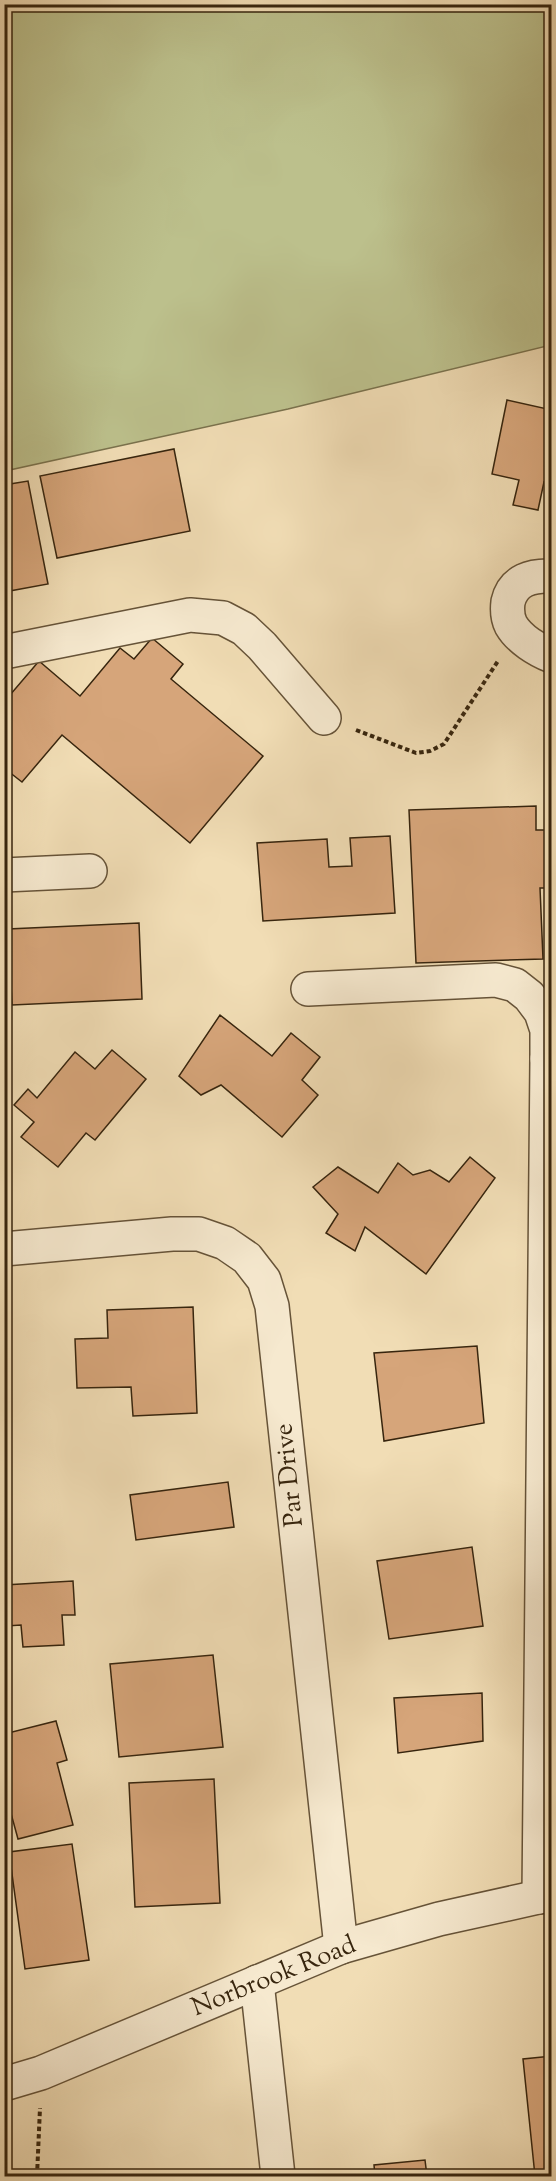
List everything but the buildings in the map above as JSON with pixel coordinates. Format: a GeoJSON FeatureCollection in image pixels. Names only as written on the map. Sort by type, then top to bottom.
{"type":"FeatureCollection","features":[{"type":"Feature","properties":{"kind":"street"},"geometry":{"type":"LineString","coordinates":[[552,576],[533,576],[517,583],[510,596],[506,612],[511,625],[527,642],[552,656]]}},
{"type":"Feature","properties":{"kind":"street"},"geometry":{"type":"LineString","coordinates":[[4,652],[190,615],[223,618],[244,629],[262,646],[324,718]]}},
{"type":"Feature","properties":{"kind":"street"},"geometry":{"type":"LineString","coordinates":[[4,875],[90,871]]}},
{"type":"Feature","properties":{"kind":"street"},"geometry":{"type":"LineString","coordinates":[[308,989],[496,980],[515,985],[529,996],[541,1012],[547,1030],[549,1059],[545,1895]]}},
{"type":"Feature","properties":{"kind":"street","name":"Par Drive"},"geometry":{"type":"LineString","coordinates":[[4,1249],[172,1234],[199,1234],[225,1243],[247,1258],[264,1280],[272,1306],[340,1947]]}},
{"type":"Feature","properties":{"kind":"street","name":"Norbrook Road"},"geometry":{"type":"LineString","coordinates":[[4,2084],[41,2073],[340,1947],[439,1919],[545,1895]]}},
{"type":"Feature","properties":{"kind":"street"},"geometry":{"type":"LineString","coordinates":[[257,1982],[278,2176]]}},
{"type":"Feature","properties":{"kind":"path"},"geometry":{"type":"LineString","coordinates":[[324,718],[416,753],[430,751],[444,744],[517,632]]}},
{"type":"Feature","properties":{"kind":"path"},"geometry":{"type":"LineString","coordinates":[[37,2176],[41,2073]]}},
{"type":"Feature","properties":{"kind":"green space"},"geometry":{"type":"Polygon","coordinates":[[[4,5],[551,5],[551,345],[288,409],[5,471],[4,5]]]}}]}
